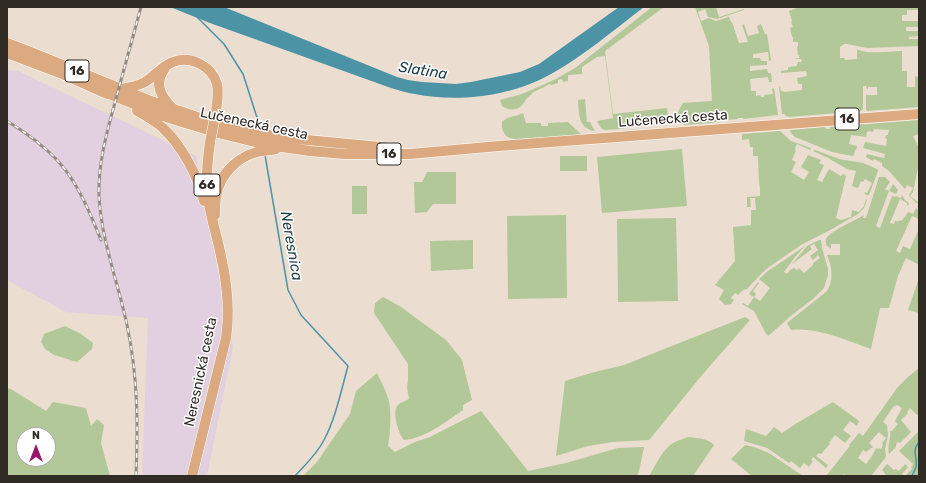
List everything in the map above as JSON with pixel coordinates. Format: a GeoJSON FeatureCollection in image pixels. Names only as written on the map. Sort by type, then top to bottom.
{"type":"FeatureCollection","features":[{"type":"Feature","properties":{"kind":"main road"},"geometry":{"type":"LineString","coordinates":[[7,36],[20,42],[33,53]]}},
{"type":"Feature","properties":{"kind":"main road","name":"16"},"geometry":{"type":"LineString","coordinates":[[7,43],[122,90]]}},
{"type":"Feature","properties":{"kind":"main road","name":"16"},"geometry":{"type":"LineString","coordinates":[[7,53],[102,91]]}},
{"type":"Feature","properties":{"kind":"main road","name":"66"},"geometry":{"type":"LineString","coordinates":[[166,66],[175,61],[186,60],[199,63],[212,75],[216,84],[218,95],[207,170],[207,184],[214,227]]}},
{"type":"Feature","properties":{"kind":"main road"},"geometry":{"type":"LineString","coordinates":[[122,90],[144,82],[166,66]]}},
{"type":"Feature","properties":{"kind":"main road"},"geometry":{"type":"LineString","coordinates":[[166,66],[160,79],[159,87],[162,96],[174,110]]}},
{"type":"Feature","properties":{"kind":"main road","name":"Lučenecká cesta"},"geometry":{"type":"LineString","coordinates":[[122,90],[174,110],[252,132],[303,140],[430,152]]}},
{"type":"Feature","properties":{"kind":"main road"},"geometry":{"type":"LineString","coordinates":[[102,91],[154,121],[164,129],[177,144],[194,175],[214,227]]}},
{"type":"Feature","properties":{"kind":"main road","name":"Lučenecká cesta"},"geometry":{"type":"LineString","coordinates":[[102,91],[176,120],[256,147],[344,154],[410,154],[919,114]]}},
{"type":"Feature","properties":{"kind":"main road"},"geometry":{"type":"LineString","coordinates":[[214,227],[217,192],[222,178],[228,170],[256,147]]}},
{"type":"Feature","properties":{"kind":"main road","name":"Neresnická cesta"},"geometry":{"type":"LineString","coordinates":[[192,476],[220,364],[229,314],[224,268],[214,227]]}},
{"type":"Feature","properties":{"kind":"shaded area"},"geometry":{"type":"Polygon","coordinates":[[[7,70],[18,71],[196,156],[233,347],[207,476],[142,476],[148,318],[66,312],[7,280],[7,70]]]}},
{"type":"Feature","properties":{"kind":"green space"},"geometry":{"type":"Polygon","coordinates":[[[652,7],[664,7],[605,51],[613,114],[667,108],[667,115],[652,118],[637,126],[604,130],[601,128],[597,121],[613,118],[605,56],[597,57],[582,67],[582,74],[568,75],[568,81],[563,82],[562,79],[558,80],[558,83],[550,84],[532,93],[521,106],[516,109],[504,108],[502,106],[500,100],[522,94],[556,79],[575,68],[652,7]]]}},
{"type":"Feature","properties":{"kind":"green space"},"geometry":{"type":"Polygon","coordinates":[[[695,7],[716,7],[719,17],[744,9],[717,19],[708,17],[705,9],[698,12],[701,21],[709,18],[716,21],[729,17],[739,43],[748,42],[742,25],[744,24],[748,36],[759,33],[757,26],[761,24],[765,34],[767,34],[771,60],[769,61],[768,52],[753,54],[753,58],[760,58],[761,61],[767,61],[767,65],[750,66],[750,71],[767,69],[768,73],[771,73],[772,82],[769,82],[768,77],[750,79],[751,91],[756,91],[756,96],[760,95],[761,97],[764,97],[764,95],[773,94],[772,89],[774,88],[778,115],[743,119],[738,118],[711,123],[685,125],[678,121],[677,116],[683,103],[712,101],[709,46],[695,7]]]}},
{"type":"Feature","properties":{"kind":"green space"},"geometry":{"type":"Polygon","coordinates":[[[800,7],[919,7],[919,10],[907,10],[907,15],[902,15],[902,21],[919,21],[919,27],[906,27],[906,31],[919,31],[919,36],[909,37],[909,39],[919,39],[919,46],[867,48],[844,44],[840,47],[840,58],[844,58],[845,60],[857,59],[857,49],[867,52],[902,51],[902,71],[907,71],[907,87],[915,87],[915,76],[919,77],[919,107],[867,111],[866,95],[877,95],[877,87],[868,87],[867,89],[866,86],[863,86],[863,109],[861,111],[789,117],[782,114],[779,87],[780,86],[781,91],[784,92],[802,90],[802,84],[798,84],[797,78],[807,76],[806,71],[781,73],[781,71],[788,70],[788,67],[797,66],[798,62],[802,62],[801,59],[794,59],[799,58],[797,47],[798,42],[793,42],[790,28],[793,27],[789,11],[800,7]]]}},
{"type":"Feature","properties":{"kind":"green space"},"geometry":{"type":"Polygon","coordinates":[[[585,99],[587,122],[590,122],[595,131],[589,130],[580,120],[578,100],[585,99]]]}},
{"type":"Feature","properties":{"kind":"green space"},"geometry":{"type":"Polygon","coordinates":[[[523,113],[526,123],[541,123],[541,126],[548,126],[548,123],[568,122],[582,135],[514,139],[506,136],[502,128],[502,122],[523,113]]]}},
{"type":"Feature","properties":{"kind":"green space"},"geometry":{"type":"Polygon","coordinates":[[[919,120],[919,134],[913,136],[919,148],[919,163],[913,192],[910,196],[919,203],[919,205],[910,197],[909,195],[913,188],[907,185],[905,189],[889,171],[882,166],[882,163],[874,159],[873,161],[866,157],[867,154],[884,158],[885,154],[863,148],[865,142],[886,146],[887,139],[885,138],[886,135],[888,135],[889,130],[874,129],[873,132],[867,132],[866,137],[851,135],[849,144],[857,146],[854,155],[852,156],[832,152],[795,137],[790,131],[825,127],[826,129],[830,129],[830,127],[919,120]]]}},
{"type":"Feature","properties":{"kind":"green space"},"geometry":{"type":"Polygon","coordinates":[[[780,131],[791,141],[811,148],[810,150],[797,144],[792,160],[796,162],[791,172],[804,180],[809,172],[801,167],[808,155],[821,160],[819,163],[824,165],[817,180],[822,182],[829,169],[841,176],[843,174],[846,176],[836,218],[841,220],[851,217],[852,210],[859,212],[864,206],[866,199],[867,200],[864,208],[858,214],[801,245],[769,267],[747,289],[743,290],[738,295],[735,293],[731,298],[734,300],[731,304],[725,305],[719,299],[724,290],[715,285],[735,261],[733,227],[751,225],[751,210],[756,210],[755,198],[750,198],[751,207],[747,207],[747,197],[760,196],[758,156],[753,156],[753,147],[750,147],[749,139],[742,140],[742,134],[780,131]]]}},
{"type":"Feature","properties":{"kind":"green space"},"geometry":{"type":"Polygon","coordinates":[[[682,149],[687,206],[602,213],[597,157],[682,149]]]}},
{"type":"Feature","properties":{"kind":"green space"},"geometry":{"type":"Polygon","coordinates":[[[815,150],[839,159],[863,163],[877,169],[878,171],[869,195],[864,193],[867,193],[872,183],[865,179],[863,182],[861,181],[858,188],[852,186],[856,171],[847,169],[813,151],[815,150]]]}},
{"type":"Feature","properties":{"kind":"green space"},"geometry":{"type":"Polygon","coordinates":[[[560,156],[587,156],[587,171],[560,171],[560,156]]]}},
{"type":"Feature","properties":{"kind":"green space"},"geometry":{"type":"Polygon","coordinates":[[[427,172],[456,172],[456,204],[433,204],[427,212],[415,213],[414,182],[422,182],[427,172]]]}},
{"type":"Feature","properties":{"kind":"green space"},"geometry":{"type":"Polygon","coordinates":[[[879,177],[885,177],[890,182],[885,189],[889,191],[876,226],[880,228],[892,196],[901,198],[902,195],[909,203],[907,205],[907,203],[900,199],[890,223],[894,224],[895,221],[902,220],[908,212],[913,214],[916,208],[919,211],[919,219],[912,216],[896,251],[900,253],[903,246],[910,249],[919,229],[919,265],[906,258],[898,276],[889,308],[880,308],[871,349],[821,332],[811,330],[791,330],[787,323],[827,291],[831,282],[832,273],[827,255],[840,255],[840,244],[831,244],[831,249],[826,245],[826,239],[838,229],[864,215],[863,218],[866,218],[879,177]]]}},
{"type":"Feature","properties":{"kind":"green space"},"geometry":{"type":"Polygon","coordinates":[[[893,184],[898,190],[896,194],[889,191],[893,184]]]}},
{"type":"Feature","properties":{"kind":"green space"},"geometry":{"type":"Polygon","coordinates":[[[352,186],[367,186],[367,214],[352,214],[352,186]]]}},
{"type":"Feature","properties":{"kind":"green space"},"geometry":{"type":"Polygon","coordinates":[[[566,215],[567,298],[508,299],[507,216],[566,215]]]}},
{"type":"Feature","properties":{"kind":"green space"},"geometry":{"type":"Polygon","coordinates":[[[676,218],[678,301],[618,302],[617,219],[676,218]]]}},
{"type":"Feature","properties":{"kind":"green space"},"geometry":{"type":"Polygon","coordinates":[[[473,240],[473,269],[431,271],[430,241],[473,240]]]}},
{"type":"Feature","properties":{"kind":"green space"},"geometry":{"type":"Polygon","coordinates":[[[821,240],[828,269],[828,275],[824,288],[768,336],[754,311],[742,304],[743,303],[748,306],[754,297],[760,301],[770,288],[759,279],[768,271],[805,246],[784,272],[787,274],[794,268],[797,270],[799,268],[804,273],[820,258],[818,255],[813,260],[810,256],[818,250],[814,244],[810,246],[812,249],[792,264],[807,246],[821,240]]]}},
{"type":"Feature","properties":{"kind":"green space"},"geometry":{"type":"Polygon","coordinates":[[[919,278],[919,313],[908,310],[919,278]]]}},
{"type":"Feature","properties":{"kind":"green space"},"geometry":{"type":"Polygon","coordinates":[[[758,282],[759,283],[753,291],[756,294],[754,297],[749,294],[758,282]]]}},
{"type":"Feature","properties":{"kind":"green space"},"geometry":{"type":"Polygon","coordinates":[[[383,297],[401,307],[446,340],[462,360],[472,400],[463,405],[463,410],[443,424],[412,439],[404,440],[402,437],[398,428],[395,412],[398,405],[409,399],[407,388],[408,364],[374,313],[375,303],[383,297]]]}},
{"type":"Feature","properties":{"kind":"green space"},"geometry":{"type":"Polygon","coordinates":[[[745,317],[750,320],[649,440],[612,442],[588,446],[556,456],[565,381],[624,365],[745,317]]]}},
{"type":"Feature","properties":{"kind":"green space"},"geometry":{"type":"Polygon","coordinates":[[[65,326],[81,334],[93,343],[92,349],[77,362],[54,355],[45,349],[41,342],[44,334],[65,326]]]}},
{"type":"Feature","properties":{"kind":"green space"},"geometry":{"type":"Polygon","coordinates":[[[919,368],[919,414],[917,415],[910,408],[907,412],[908,413],[901,420],[911,432],[900,443],[898,442],[896,444],[896,447],[889,454],[888,448],[890,431],[892,431],[898,424],[895,421],[902,408],[897,405],[893,407],[883,422],[887,425],[888,436],[885,449],[886,457],[871,476],[846,476],[844,474],[842,476],[826,476],[859,433],[863,436],[897,388],[919,368]],[[879,432],[869,443],[873,447],[866,452],[863,450],[858,458],[866,464],[876,448],[881,449],[883,445],[882,443],[886,438],[879,432]]]}},
{"type":"Feature","properties":{"kind":"green space"},"geometry":{"type":"Polygon","coordinates":[[[377,373],[385,390],[389,404],[390,432],[388,446],[395,452],[415,442],[430,437],[481,411],[528,471],[566,463],[618,448],[644,447],[639,471],[637,476],[303,476],[317,462],[350,414],[356,391],[377,373]]]}},
{"type":"Feature","properties":{"kind":"green space"},"geometry":{"type":"Polygon","coordinates":[[[7,388],[46,411],[53,402],[86,408],[91,426],[97,419],[104,425],[101,443],[110,476],[7,476],[7,388]]]}},
{"type":"Feature","properties":{"kind":"green space"},"geometry":{"type":"Polygon","coordinates":[[[833,402],[859,421],[857,426],[850,421],[843,430],[851,436],[845,443],[835,435],[829,443],[830,444],[821,454],[819,453],[816,456],[828,465],[826,468],[813,457],[811,460],[813,461],[809,467],[804,463],[800,468],[791,461],[789,463],[767,448],[744,441],[746,429],[766,436],[774,427],[782,433],[833,402]]]}},
{"type":"Feature","properties":{"kind":"green space"},"geometry":{"type":"Polygon","coordinates":[[[919,431],[919,476],[905,476],[912,469],[911,467],[913,464],[899,451],[919,431]]]}},
{"type":"Feature","properties":{"kind":"green space"},"geometry":{"type":"Polygon","coordinates":[[[688,437],[705,440],[714,445],[693,476],[649,476],[658,460],[669,446],[688,437]]]}},
{"type":"Feature","properties":{"kind":"green space"},"geometry":{"type":"Polygon","coordinates":[[[745,445],[769,453],[803,476],[752,476],[731,459],[745,445]]]}},
{"type":"Feature","properties":{"kind":"green space"},"geometry":{"type":"Polygon","coordinates":[[[887,464],[894,470],[896,469],[899,471],[905,464],[908,467],[902,474],[904,476],[887,476],[882,470],[887,464]]]}},
{"type":"Feature","properties":{"kind":"water"},"geometry":{"type":"Polygon","coordinates":[[[170,7],[224,7],[397,77],[422,82],[456,84],[520,72],[539,64],[619,7],[644,7],[575,59],[536,82],[520,88],[485,96],[449,98],[412,94],[391,88],[210,23],[170,7]]]}},
{"type":"Feature","properties":{"kind":"waterway","name":"Neresnica"},"geometry":{"type":"LineString","coordinates":[[197,17],[224,44],[243,74],[261,130]]}},
{"type":"Feature","properties":{"kind":"waterway","name":"Neresnica"},"geometry":{"type":"LineString","coordinates":[[265,155],[288,290],[301,315],[348,366],[335,413],[324,440],[314,455],[295,476]]}},
{"type":"Feature","properties":{"kind":"waterway"},"geometry":{"type":"LineString","coordinates":[[912,476],[916,467],[915,449],[919,442]]}},
{"type":"Feature","properties":{"kind":"railway"},"geometry":{"type":"LineString","coordinates":[[136,476],[137,419],[131,344],[106,245],[100,212],[99,182],[107,132],[141,7]]}},
{"type":"Feature","properties":{"kind":"railway"},"geometry":{"type":"LineString","coordinates":[[7,121],[40,144],[58,161],[72,179],[83,199],[101,240]]}},
{"type":"Feature","properties":{"kind":"water label","name":"Slatina"},"geometry":{"type":"Point","coordinates":[423,71]}}]}
